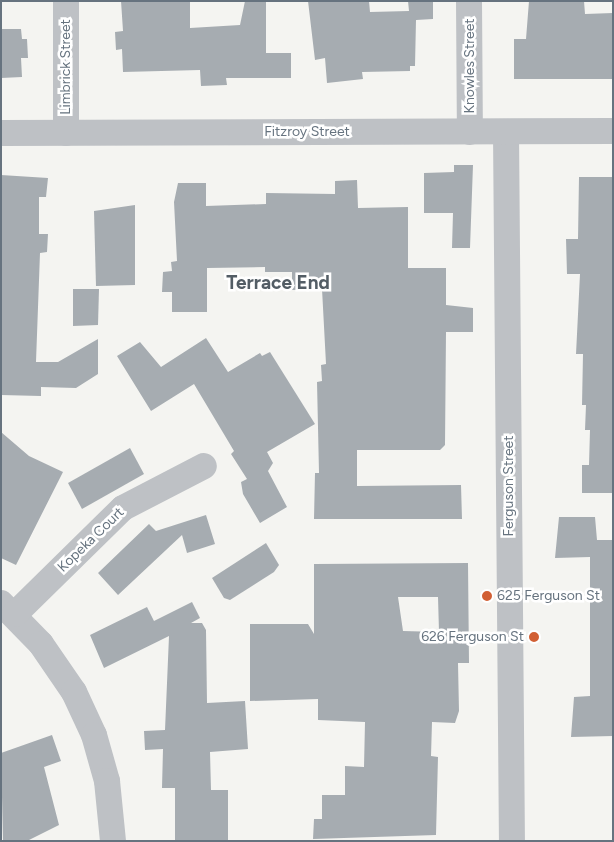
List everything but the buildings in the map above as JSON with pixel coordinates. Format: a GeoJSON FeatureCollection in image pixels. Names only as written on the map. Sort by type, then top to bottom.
{"type":"FeatureCollection","features":[{"type":"Feature","properties":{"kind":"street","name":"Limbrick Street"},"geometry":{"type":"LineString","coordinates":[[66,1],[66,133]]}},
{"type":"Feature","properties":{"kind":"street","name":"Knowles Street"},"geometry":{"type":"LineString","coordinates":[[469,1],[470,132]]}},
{"type":"Feature","properties":{"kind":"street","name":"Fitzroy Street"},"geometry":{"type":"LineString","coordinates":[[1,133],[613,131]]}},
{"type":"Feature","properties":{"kind":"street","name":"Ferguson Street"},"geometry":{"type":"LineString","coordinates":[[506,132],[512,841]]}},
{"type":"Feature","properties":{"kind":"street","name":"Kopeka Court"},"geometry":{"type":"LineString","coordinates":[[8,609],[123,508],[204,466]]}},
{"type":"Feature","properties":{"kind":"street"},"geometry":{"type":"LineString","coordinates":[[8,609],[74,692],[94,735],[107,781],[113,841]]}},
{"type":"Feature","properties":{"kind":"place","name":"625 Ferguson St"},"geometry":{"type":"Point","coordinates":[487,596]}},
{"type":"Feature","properties":{"kind":"place","name":"626 Ferguson St"},"geometry":{"type":"Point","coordinates":[534,637]}},
{"type":"Feature","properties":{"kind":"district","name":"Terrace End"},"geometry":{"type":"Point","coordinates":[278,283]}}]}
